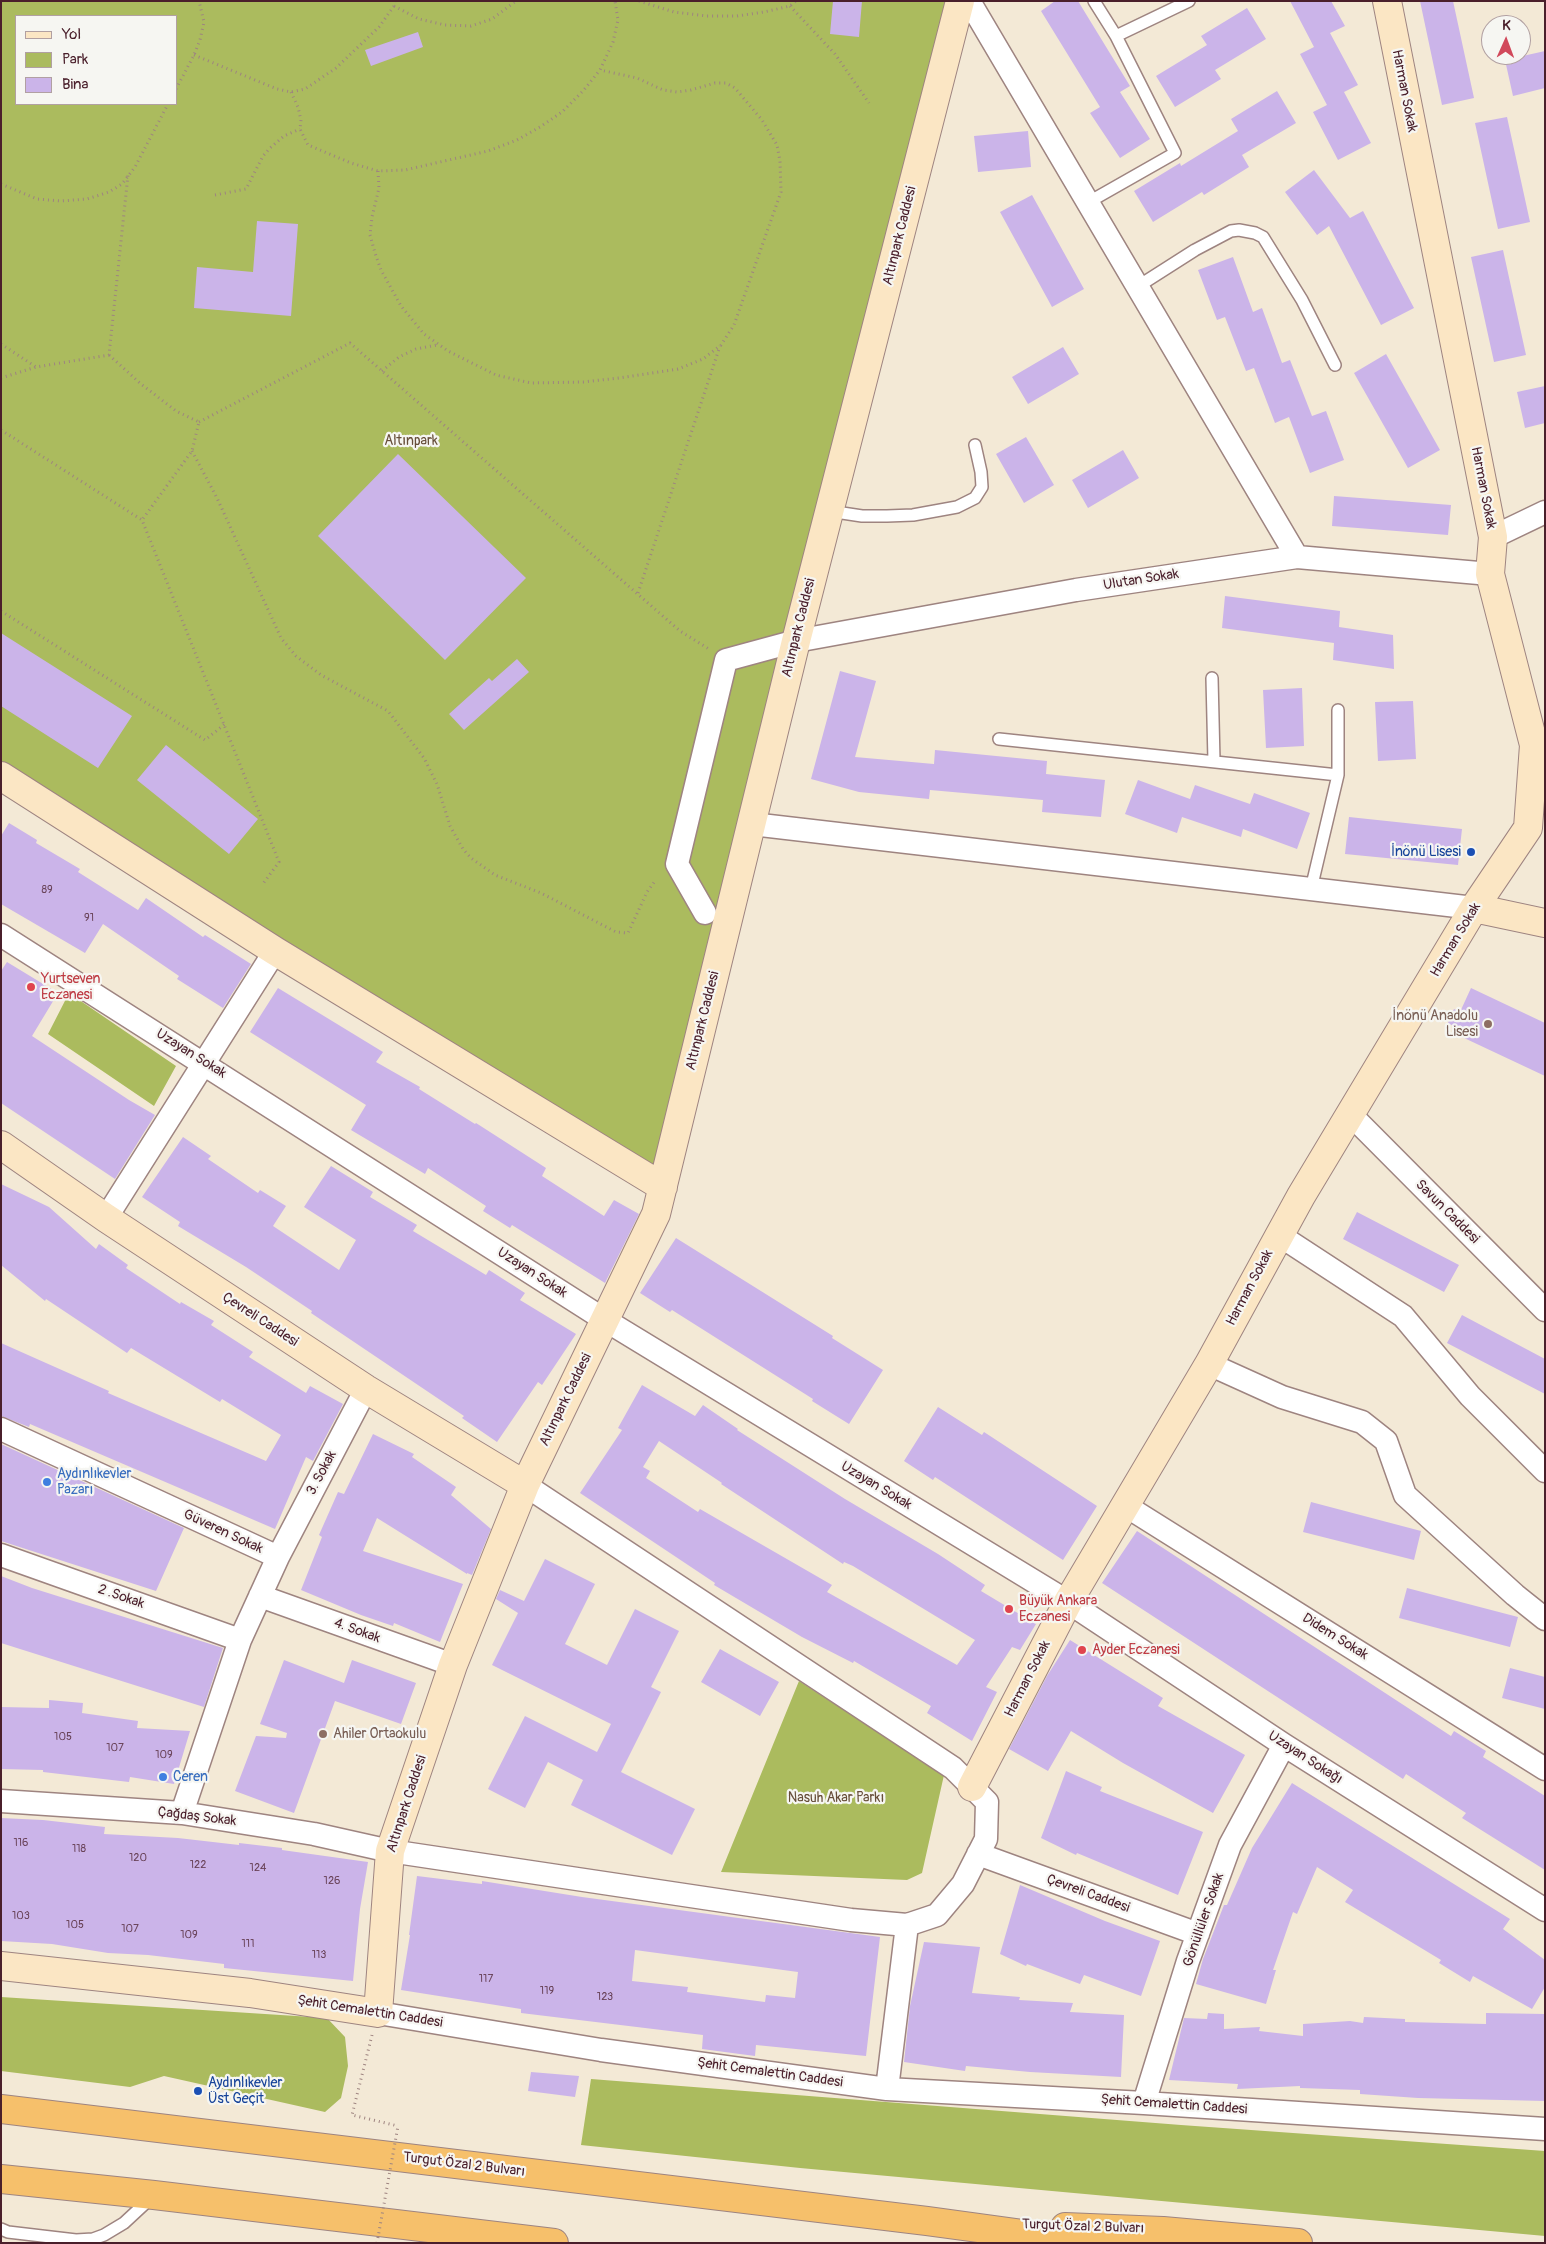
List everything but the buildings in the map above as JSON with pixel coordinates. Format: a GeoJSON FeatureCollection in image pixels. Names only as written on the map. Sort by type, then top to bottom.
{"type":"FeatureCollection","features":[{"type":"Feature","properties":{"kind":"highway","name":"Turgut Özal 2 Bulvarı"},"geometry":{"type":"LineString","coordinates":[[1,2109],[927,2221],[1089,2243]]}},
{"type":"Feature","properties":{"kind":"highway"},"geometry":{"type":"LineString","coordinates":[[1,2179],[154,2194],[554,2243]]}},
{"type":"Feature","properties":{"kind":"highway","name":"Turgut Özal 2 Bulvarı"},"geometry":{"type":"LineString","coordinates":[[927,2221],[1163,2231],[1298,2243]]}},
{"type":"Feature","properties":{"kind":"street","name":"Altınpark Caddesi"},"geometry":{"type":"LineString","coordinates":[[378,2013],[390,1851],[453,1666],[525,1485],[656,1214],[796,641],[960,1]]}},
{"type":"Feature","properties":{"kind":"street"},"geometry":{"type":"LineString","coordinates":[[969,1],[1297,557]]}},
{"type":"Feature","properties":{"kind":"street","name":"Harman Sokak"},"geometry":{"type":"LineString","coordinates":[[972,1787],[1068,1602],[1209,1364],[1279,1234],[1474,908],[1528,828],[1534,745],[1490,574],[1493,537],[1387,1]]}},
{"type":"Feature","properties":{"kind":"street"},"geometry":{"type":"LineString","coordinates":[[1493,537],[1545,512]]}},
{"type":"Feature","properties":{"kind":"street","name":"Ulutan Sokak"},"geometry":{"type":"LineString","coordinates":[[726,660],[796,641],[1076,590],[1297,557],[1490,574]]}},
{"type":"Feature","properties":{"kind":"street"},"geometry":{"type":"LineString","coordinates":[[705,914],[677,864],[726,660]]}},
{"type":"Feature","properties":{"kind":"street"},"geometry":{"type":"LineString","coordinates":[[1,776],[275,950],[662,1187]]}},
{"type":"Feature","properties":{"kind":"street"},"geometry":{"type":"LineString","coordinates":[[752,824],[1474,908],[1545,923]]}},
{"type":"Feature","properties":{"kind":"street","name":"Uzayan Sokak"},"geometry":{"type":"LineString","coordinates":[[1,935],[205,1063],[605,1320],[1068,1602]]}},
{"type":"Feature","properties":{"kind":"street"},"geometry":{"type":"LineString","coordinates":[[106,1218],[275,950]]}},
{"type":"Feature","properties":{"kind":"street","name":"Savun Caddesi"},"geometry":{"type":"LineString","coordinates":[[1350,1114],[1545,1310]]}},
{"type":"Feature","properties":{"kind":"street","name":"Çevreli Caddesi"},"geometry":{"type":"LineString","coordinates":[[1,1146],[106,1218],[366,1389],[525,1485]]}},
{"type":"Feature","properties":{"kind":"street"},"geometry":{"type":"LineString","coordinates":[[1279,1234],[1403,1316],[1470,1396],[1545,1471]]}},
{"type":"Feature","properties":{"kind":"street"},"geometry":{"type":"LineString","coordinates":[[1209,1364],[1282,1397],[1362,1422],[1386,1441],[1405,1495],[1494,1577],[1545,1619]]}},
{"type":"Feature","properties":{"kind":"street","name":"3. Sokak"},"geometry":{"type":"LineString","coordinates":[[278,1557],[366,1389]]}},
{"type":"Feature","properties":{"kind":"street","name":"Güveren Sokak"},"geometry":{"type":"LineString","coordinates":[[1,1429],[278,1557],[240,1640],[182,1813]]}},
{"type":"Feature","properties":{"kind":"street"},"geometry":{"type":"LineString","coordinates":[[525,1485],[953,1768],[987,1802],[986,1839],[963,1884],[937,1915],[907,1925],[887,2089]]}},
{"type":"Feature","properties":{"kind":"street","name":"Didem Sokak"},"geometry":{"type":"LineString","coordinates":[[1126,1506],[1545,1769]]}},
{"type":"Feature","properties":{"kind":"street","name":"2 .Sokak"},"geometry":{"type":"LineString","coordinates":[[1,1555],[240,1640]]}},
{"type":"Feature","properties":{"kind":"street","name":"4. Sokak"},"geometry":{"type":"LineString","coordinates":[[260,1596],[453,1666]]}},
{"type":"Feature","properties":{"kind":"street","name":"Uzayan Sokağı"},"geometry":{"type":"LineString","coordinates":[[1068,1602],[1284,1745],[1545,1910]]}},
{"type":"Feature","properties":{"kind":"street","name":"Gönüllüler Sokak"},"geometry":{"type":"LineString","coordinates":[[1144,2103],[1198,1934],[1230,1845],[1284,1745]]}},
{"type":"Feature","properties":{"kind":"street","name":"Çağdaş Sokak"},"geometry":{"type":"LineString","coordinates":[[1,1801],[182,1813],[314,1834],[390,1851],[851,1920],[907,1925]]}},
{"type":"Feature","properties":{"kind":"street","name":"Çevreli Caddesi"},"geometry":{"type":"LineString","coordinates":[[978,1854],[1198,1934]]}},
{"type":"Feature","properties":{"kind":"street","name":"Şehit Cemalettin Caddesi"},"geometry":{"type":"LineString","coordinates":[[1,1966],[250,1992],[601,2050],[887,2089],[1144,2103],[1545,2129]]}},
{"type":"Feature","properties":{"kind":"lane"},"geometry":{"type":"LineString","coordinates":[[1088,203],[1175,153],[1116,36],[1094,1]]}},
{"type":"Feature","properties":{"kind":"lane"},"geometry":{"type":"LineString","coordinates":[[1116,36],[1189,1]]}},
{"type":"Feature","properties":{"kind":"lane"},"geometry":{"type":"LineString","coordinates":[[1137,287],[1195,250],[1231,231],[1239,230],[1255,233],[1263,237],[1302,300],[1336,365]]}},
{"type":"Feature","properties":{"kind":"lane"},"geometry":{"type":"LineString","coordinates":[[829,511],[862,516],[887,516],[913,515],[957,507],[975,498],[982,487],[975,445]]}},
{"type":"Feature","properties":{"kind":"lane"},"geometry":{"type":"LineString","coordinates":[[1212,678],[1214,761]]}},
{"type":"Feature","properties":{"kind":"lane"},"geometry":{"type":"LineString","coordinates":[[1311,889],[1338,776],[1338,710]]}},
{"type":"Feature","properties":{"kind":"lane"},"geometry":{"type":"LineString","coordinates":[[999,739],[1338,776]]}},
{"type":"Feature","properties":{"kind":"lane"},"geometry":{"type":"LineString","coordinates":[[1,2229],[8,2232],[76,2240],[93,2239],[124,2223],[154,2194]]}},
{"type":"Feature","properties":{"kind":"path"},"geometry":{"type":"LineString","coordinates":[[178,85],[194,55],[204,22],[199,1]]}},
{"type":"Feature","properties":{"kind":"path"},"geometry":{"type":"LineString","coordinates":[[194,55],[245,77],[291,92],[305,89],[336,68],[380,28],[394,6],[395,1]]}},
{"type":"Feature","properties":{"kind":"path"},"geometry":{"type":"LineString","coordinates":[[394,6],[419,19],[445,25],[471,26],[492,19],[516,1]]}},
{"type":"Feature","properties":{"kind":"path"},"geometry":{"type":"LineString","coordinates":[[291,92],[298,107],[301,120],[300,130],[308,145],[327,154],[378,171],[405,170],[488,151],[516,140],[562,112],[583,91],[600,70],[613,42],[618,20],[615,1]]}},
{"type":"Feature","properties":{"kind":"path"},"geometry":{"type":"LineString","coordinates":[[639,1],[674,12],[707,16],[737,16],[790,6],[796,1]]}},
{"type":"Feature","properties":{"kind":"path"},"geometry":{"type":"LineString","coordinates":[[790,6],[835,54],[869,103]]}},
{"type":"Feature","properties":{"kind":"path"},"geometry":{"type":"LineString","coordinates":[[600,70],[637,78],[663,90],[677,92],[726,82],[735,88],[770,131],[780,161],[781,192],[739,313],[721,345],[638,593]]}},
{"type":"Feature","properties":{"kind":"path"},"geometry":{"type":"LineString","coordinates":[[1,184],[37,199],[61,202],[87,199],[109,192],[122,184],[167,105]]}},
{"type":"Feature","properties":{"kind":"path"},"geometry":{"type":"LineString","coordinates":[[215,195],[246,189],[263,156],[270,148],[284,136],[300,130]]}},
{"type":"Feature","properties":{"kind":"path"},"geometry":{"type":"LineString","coordinates":[[378,171],[379,188],[370,235],[381,270],[401,306],[424,334],[459,358],[496,374],[531,382],[594,382],[678,369],[703,359],[721,345]]}},
{"type":"Feature","properties":{"kind":"path"},"geometry":{"type":"LineString","coordinates":[[109,355],[128,175]]}},
{"type":"Feature","properties":{"kind":"path"},"geometry":{"type":"LineString","coordinates":[[142,520],[192,451],[199,422],[350,343],[680,631],[726,660]]}},
{"type":"Feature","properties":{"kind":"path"},"geometry":{"type":"LineString","coordinates":[[1,344],[36,366]]}},
{"type":"Feature","properties":{"kind":"path"},"geometry":{"type":"LineString","coordinates":[[382,371],[399,357],[416,349],[438,344]]}},
{"type":"Feature","properties":{"kind":"path"},"geometry":{"type":"LineString","coordinates":[[1,378],[36,366],[109,355]]}},
{"type":"Feature","properties":{"kind":"path"},"geometry":{"type":"LineString","coordinates":[[109,355],[141,384],[176,411],[199,422]]}},
{"type":"Feature","properties":{"kind":"path"},"geometry":{"type":"LineString","coordinates":[[1,430],[142,520],[279,862],[262,885]]}},
{"type":"Feature","properties":{"kind":"path"},"geometry":{"type":"LineString","coordinates":[[192,451],[217,498],[280,638],[296,656],[321,675],[388,711],[424,758],[437,784],[450,826],[463,849],[471,858],[495,875],[541,893],[616,932],[628,933],[647,892],[655,880]]}},
{"type":"Feature","properties":{"kind":"path"},"geometry":{"type":"LineString","coordinates":[[1,610],[205,740],[225,724]]}},
{"type":"Feature","properties":{"kind":"path"},"geometry":{"type":"LineString","coordinates":[[377,2243],[398,2126],[352,2115],[378,2013]]}},
{"type":"Feature","properties":{"kind":"green space","name":"Altınpark"},"geometry":{"type":"Polygon","coordinates":[[[1,1],[960,1],[663,1187],[1,776],[1,1]]]}},
{"type":"Feature","properties":{"kind":"green space"},"geometry":{"type":"Polygon","coordinates":[[[69,993],[176,1066],[154,1106],[48,1034],[69,993]]]}},
{"type":"Feature","properties":{"kind":"green space","name":"Nasuh Akar Parkı"},"geometry":{"type":"Polygon","coordinates":[[[799,1681],[944,1775],[922,1873],[907,1880],[721,1872],[799,1681]]]}},
{"type":"Feature","properties":{"kind":"green space"},"geometry":{"type":"Polygon","coordinates":[[[1,1997],[327,2018],[345,2037],[348,2066],[341,2098],[325,2112],[164,2076],[130,2087],[1,2071],[1,1997]]]}},
{"type":"Feature","properties":{"kind":"green space"},"geometry":{"type":"Polygon","coordinates":[[[591,2079],[1545,2151],[1545,2236],[800,2168],[581,2145],[591,2079]]]}},
{"type":"Feature","properties":{"kind":"place","name":"İnönü Lisesi"},"geometry":{"type":"Point","coordinates":[1471,852]}},
{"type":"Feature","properties":{"kind":"place","name":"Yurtseven Eczanesi"},"geometry":{"type":"Point","coordinates":[31,987]}},
{"type":"Feature","properties":{"kind":"place","name":"İnönü Anadolu Lisesi"},"geometry":{"type":"Point","coordinates":[1488,1024]}},
{"type":"Feature","properties":{"kind":"place","name":"Aydınlıkevler Pazarı"},"geometry":{"type":"Point","coordinates":[47,1482]}},
{"type":"Feature","properties":{"kind":"place","name":"Büyük Ankara Eczanesi"},"geometry":{"type":"Point","coordinates":[1009,1609]}},
{"type":"Feature","properties":{"kind":"place","name":"Ayder Eczanesi"},"geometry":{"type":"Point","coordinates":[1082,1650]}},
{"type":"Feature","properties":{"kind":"place","name":"Ahiler Ortaokulu"},"geometry":{"type":"Point","coordinates":[323,1734]}},
{"type":"Feature","properties":{"kind":"place","name":"Ceren"},"geometry":{"type":"Point","coordinates":[163,1777]}},
{"type":"Feature","properties":{"kind":"place","name":"Aydınlıkevler Üst Geçit"},"geometry":{"type":"Point","coordinates":[198,2091]}}]}
